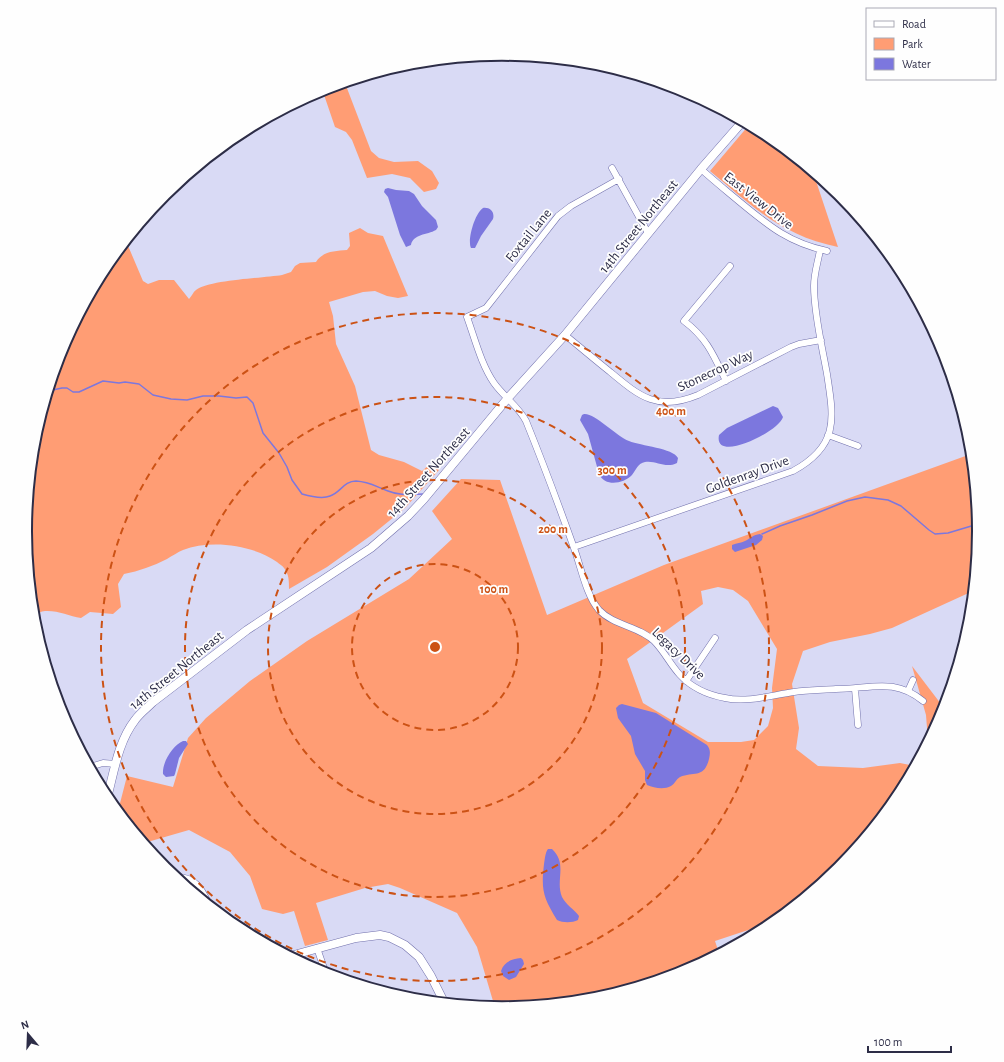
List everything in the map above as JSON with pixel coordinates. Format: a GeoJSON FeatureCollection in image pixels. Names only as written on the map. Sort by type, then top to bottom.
{"type":"FeatureCollection","features":[{"type":"Feature","properties":{"kind":"street","name":"14th Street Northeast"},"geometry":{"type":"LineString","coordinates":[[109,789],[123,740],[135,720],[148,706],[247,630],[386,537],[424,499],[507,399],[565,335],[701,169],[739,125]]}},
{"type":"Feature","properties":{"kind":"street"},"geometry":{"type":"LineString","coordinates":[[612,168],[648,233]]}},
{"type":"Feature","properties":{"kind":"street","name":"East View Drive"},"geometry":{"type":"LineString","coordinates":[[701,169],[760,219],[782,235],[804,245],[824,250]]}},
{"type":"Feature","properties":{"kind":"street","name":"Foxtail Lane"},"geometry":{"type":"LineString","coordinates":[[467,317],[486,308],[558,216],[571,206],[619,179]]}},
{"type":"Feature","properties":{"kind":"street","name":"Goldenray Drive"},"geometry":{"type":"LineString","coordinates":[[574,547],[793,471],[816,456],[828,435],[832,414],[814,286],[816,269],[824,250]]}},
{"type":"Feature","properties":{"kind":"street"},"geometry":{"type":"LineString","coordinates":[[726,380],[712,352],[702,337],[684,321],[730,266]]}},
{"type":"Feature","properties":{"kind":"street","name":"Legacy Drive"},"geometry":{"type":"LineString","coordinates":[[467,317],[488,372],[495,385],[507,399],[519,409],[526,421],[574,547],[588,590],[599,610],[606,616],[654,641],[680,675],[686,681],[704,692],[731,699],[796,692],[855,689],[885,685],[908,691],[923,702]]}},
{"type":"Feature","properties":{"kind":"street","name":"Stonecrop Way"},"geometry":{"type":"LineString","coordinates":[[565,335],[632,390],[650,399],[672,402],[689,398],[791,347],[821,340]]}},
{"type":"Feature","properties":{"kind":"street"},"geometry":{"type":"LineString","coordinates":[[828,435],[858,446]]}},
{"type":"Feature","properties":{"kind":"street"},"geometry":{"type":"LineString","coordinates":[[686,681],[715,638]]}},
{"type":"Feature","properties":{"kind":"street"},"geometry":{"type":"LineString","coordinates":[[908,691],[913,680]]}},
{"type":"Feature","properties":{"kind":"street"},"geometry":{"type":"LineString","coordinates":[[855,689],[858,725]]}},
{"type":"Feature","properties":{"kind":"street"},"geometry":{"type":"LineString","coordinates":[[95,766],[103,763],[116,764]]}},
{"type":"Feature","properties":{"kind":"street"},"geometry":{"type":"LineString","coordinates":[[188,880],[199,887],[202,892]]}},
{"type":"Feature","properties":{"kind":"street"},"geometry":{"type":"LineString","coordinates":[[297,954],[356,938],[388,936],[412,950],[419,957],[442,997]]}},
{"type":"Feature","properties":{"kind":"street"},"geometry":{"type":"LineString","coordinates":[[317,948],[323,965]]}},
{"type":"Feature","properties":{"kind":"green space"},"geometry":{"type":"Polygon","coordinates":[[[347,88],[371,151],[379,158],[394,162],[418,161],[432,171],[439,183],[436,189],[424,192],[410,178],[392,174],[367,178],[352,140],[346,132],[335,127],[324,96],[347,88]]]}},
{"type":"Feature","properties":{"kind":"green space"},"geometry":{"type":"Polygon","coordinates":[[[745,129],[788,158],[816,182],[838,247],[818,242],[784,227],[754,208],[710,171],[745,129]]]}},
{"type":"Feature","properties":{"kind":"green space"},"geometry":{"type":"Polygon","coordinates":[[[360,228],[368,233],[383,236],[408,296],[398,298],[387,296],[375,291],[363,292],[329,302],[333,316],[336,344],[355,386],[371,450],[379,455],[404,462],[422,471],[430,464],[434,464],[439,470],[405,508],[373,534],[327,567],[289,589],[286,570],[283,566],[267,556],[244,548],[219,544],[206,545],[183,550],[151,566],[124,574],[118,584],[121,607],[113,614],[90,612],[81,618],[58,612],[45,611],[39,612],[33,562],[33,500],[41,439],[48,409],[57,380],[80,323],[111,270],[128,246],[143,281],[148,284],[159,280],[174,280],[189,299],[195,291],[212,284],[282,275],[291,272],[295,266],[300,263],[316,262],[319,258],[326,254],[334,251],[347,250],[350,246],[349,233],[360,228]]]}},
{"type":"Feature","properties":{"kind":"green space"},"geometry":{"type":"Polygon","coordinates":[[[966,456],[971,500],[972,531],[968,593],[892,628],[830,642],[803,651],[792,684],[799,728],[796,749],[818,766],[863,768],[900,763],[910,765],[909,766],[875,817],[855,841],[812,884],[763,922],[752,929],[715,941],[718,949],[682,965],[624,985],[594,992],[533,1000],[493,1001],[477,947],[457,913],[388,884],[365,888],[316,903],[328,940],[305,946],[294,911],[283,914],[262,909],[250,876],[230,852],[189,830],[149,841],[120,804],[127,776],[173,787],[188,738],[206,718],[250,681],[307,641],[409,579],[452,539],[432,511],[461,479],[500,480],[547,615],[664,565],[966,456]],[[718,587],[701,591],[703,604],[627,659],[643,703],[708,742],[741,742],[754,740],[768,726],[773,708],[772,688],[777,649],[748,601],[733,590],[718,587]]]}},
{"type":"Feature","properties":{"kind":"green space"},"geometry":{"type":"Polygon","coordinates":[[[912,666],[939,702],[927,731],[926,715],[912,666]]]}},
{"type":"Feature","properties":{"kind":"water"},"geometry":{"type":"Polygon","coordinates":[[[388,188],[409,191],[414,194],[422,206],[436,220],[438,227],[436,230],[417,237],[412,241],[411,245],[406,247],[400,235],[388,197],[384,192],[385,189],[388,188]]]}},
{"type":"Feature","properties":{"kind":"water"},"geometry":{"type":"Polygon","coordinates":[[[483,208],[488,208],[491,210],[493,219],[481,236],[475,248],[471,248],[470,239],[472,227],[477,215],[483,208]]]}},
{"type":"Feature","properties":{"kind":"water"},"geometry":{"type":"Polygon","coordinates":[[[773,406],[778,408],[783,417],[779,423],[770,430],[759,437],[736,446],[726,447],[720,443],[719,435],[727,428],[773,406]]]}},
{"type":"Feature","properties":{"kind":"water"},"geometry":{"type":"Polygon","coordinates":[[[584,414],[594,417],[618,435],[629,441],[670,452],[678,458],[677,463],[673,465],[665,465],[645,462],[639,465],[632,475],[624,480],[614,483],[605,481],[599,474],[588,434],[580,420],[584,414]]]}},
{"type":"Feature","properties":{"kind":"water"},"geometry":{"type":"Polygon","coordinates":[[[760,534],[763,536],[762,540],[756,545],[735,552],[732,549],[732,545],[743,542],[760,534]]]}},
{"type":"Feature","properties":{"kind":"water"},"geometry":{"type":"Polygon","coordinates":[[[622,704],[656,713],[707,745],[710,754],[707,765],[704,769],[698,773],[680,777],[672,785],[665,788],[647,785],[645,780],[645,771],[635,754],[631,736],[618,718],[616,708],[622,704]]]}},
{"type":"Feature","properties":{"kind":"water"},"geometry":{"type":"Polygon","coordinates":[[[183,741],[186,741],[188,744],[179,758],[175,774],[174,776],[166,777],[163,774],[163,769],[166,759],[172,750],[183,741]]]}},
{"type":"Feature","properties":{"kind":"water"},"geometry":{"type":"Polygon","coordinates":[[[548,849],[552,849],[559,860],[560,891],[564,900],[579,916],[578,920],[576,921],[565,922],[557,920],[546,899],[543,887],[543,873],[546,852],[548,849]]]}},
{"type":"Feature","properties":{"kind":"water"},"geometry":{"type":"Polygon","coordinates":[[[521,958],[524,964],[516,977],[509,980],[503,976],[501,971],[506,963],[514,959],[521,958]]]}},
{"type":"Feature","properties":{"kind":"waterway"},"geometry":{"type":"LineString","coordinates":[[54,390],[67,388],[73,392],[79,392],[103,381],[139,384],[153,395],[171,399],[187,400],[203,396],[236,398],[247,397],[253,403],[263,433],[279,453],[292,480],[302,494],[316,497],[327,497],[337,492],[348,483],[356,481],[370,484],[397,494],[425,494]]}},
{"type":"Feature","properties":{"kind":"waterway"},"geometry":{"type":"LineString","coordinates":[[762,534],[847,501],[865,497],[888,500],[901,506],[935,534],[948,533],[972,526]]}}]}
